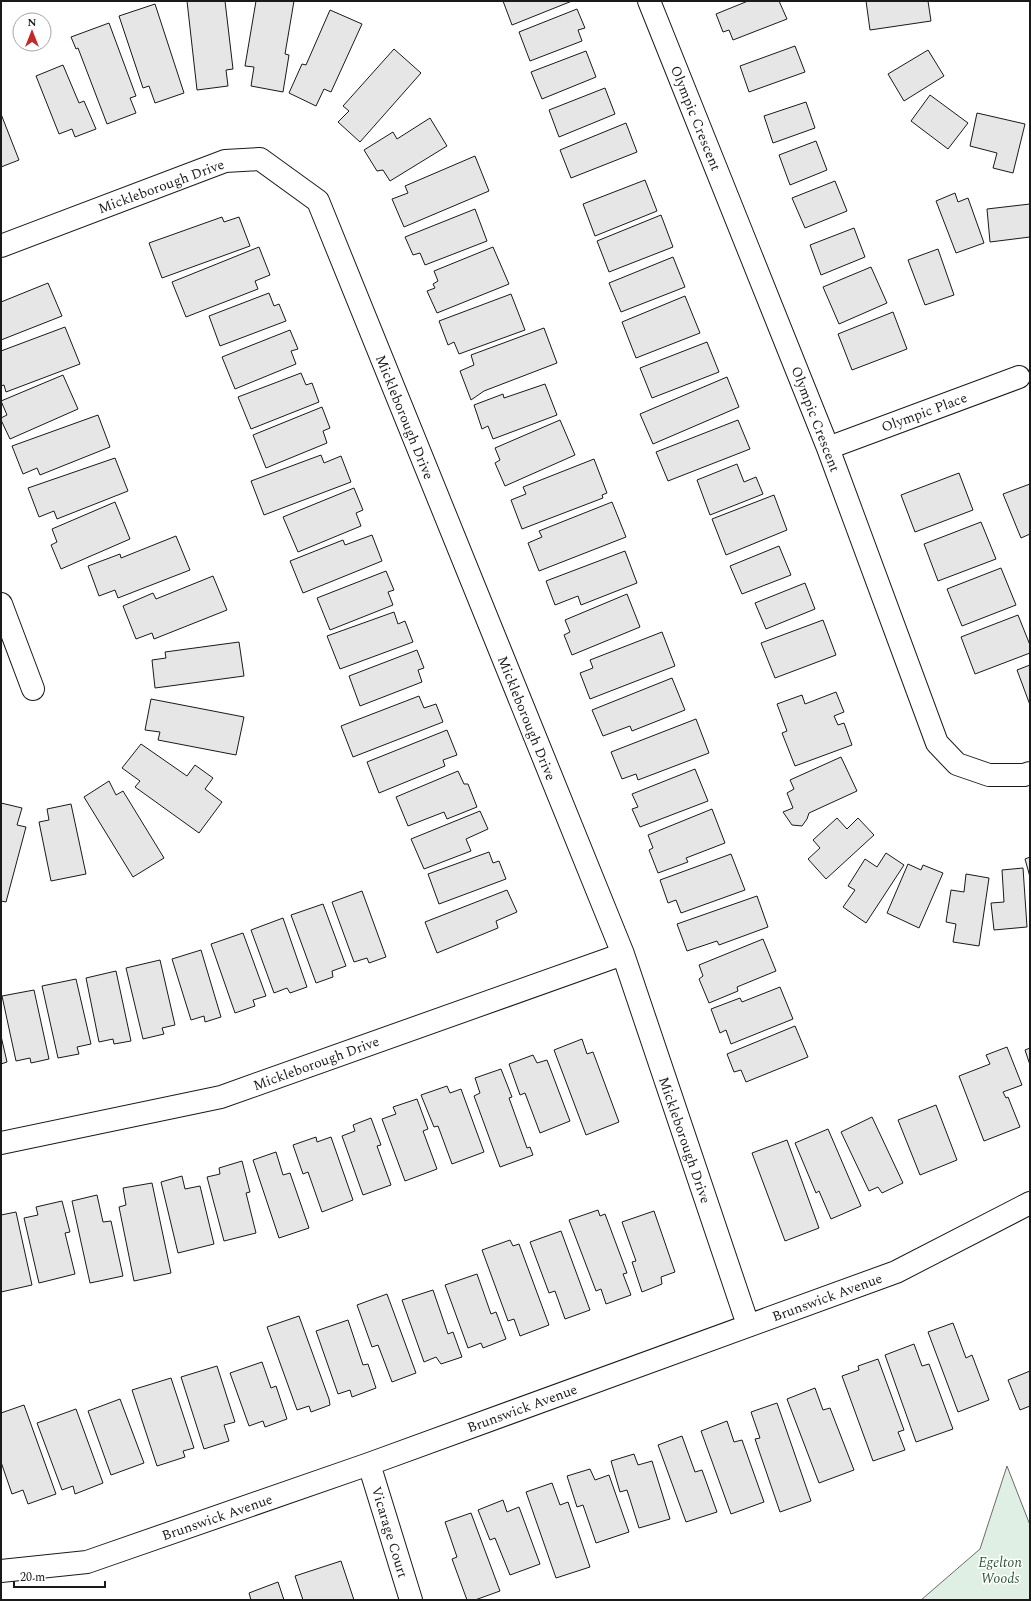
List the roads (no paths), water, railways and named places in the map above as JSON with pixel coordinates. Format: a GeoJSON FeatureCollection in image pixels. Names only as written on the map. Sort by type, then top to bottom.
{"type":"FeatureCollection","features":[{"type":"Feature","properties":{"kind":"street","name":"Olympic Crescent"},"geometry":{"type":"LineString","coordinates":[[649,1],[828,448],[937,743],[957,764],[989,775],[1024,775],[1030,772]]}},
{"type":"Feature","properties":{"kind":"street","name":"Mickleborough Drive"},"geometry":{"type":"LineString","coordinates":[[1,246],[225,161],[260,159],[318,201],[623,954],[748,1325]]}},
{"type":"Feature","properties":{"kind":"street","name":"Olympic Place"},"geometry":{"type":"LineString","coordinates":[[828,448],[1019,377]]}},
{"type":"Feature","properties":{"kind":"street"},"geometry":{"type":"LineString","coordinates":[[1,604],[33,690]]}},
{"type":"Feature","properties":{"kind":"street","name":"Mickleborough Drive"},"geometry":{"type":"LineString","coordinates":[[1,1143],[221,1097],[623,954]]}},
{"type":"Feature","properties":{"kind":"street","name":"Brunswick Avenue"},"geometry":{"type":"LineString","coordinates":[[1,1571],[87,1562],[369,1464],[896,1272],[1030,1203]]}},
{"type":"Feature","properties":{"kind":"street","name":"Vicarage Court"},"geometry":{"type":"LineString","coordinates":[[369,1464],[411,1600]]}},
{"type":"Feature","properties":{"kind":"park label","name":"Egelton Woods"},"geometry":{"type":"Point","coordinates":[1000,1570]}}]}
